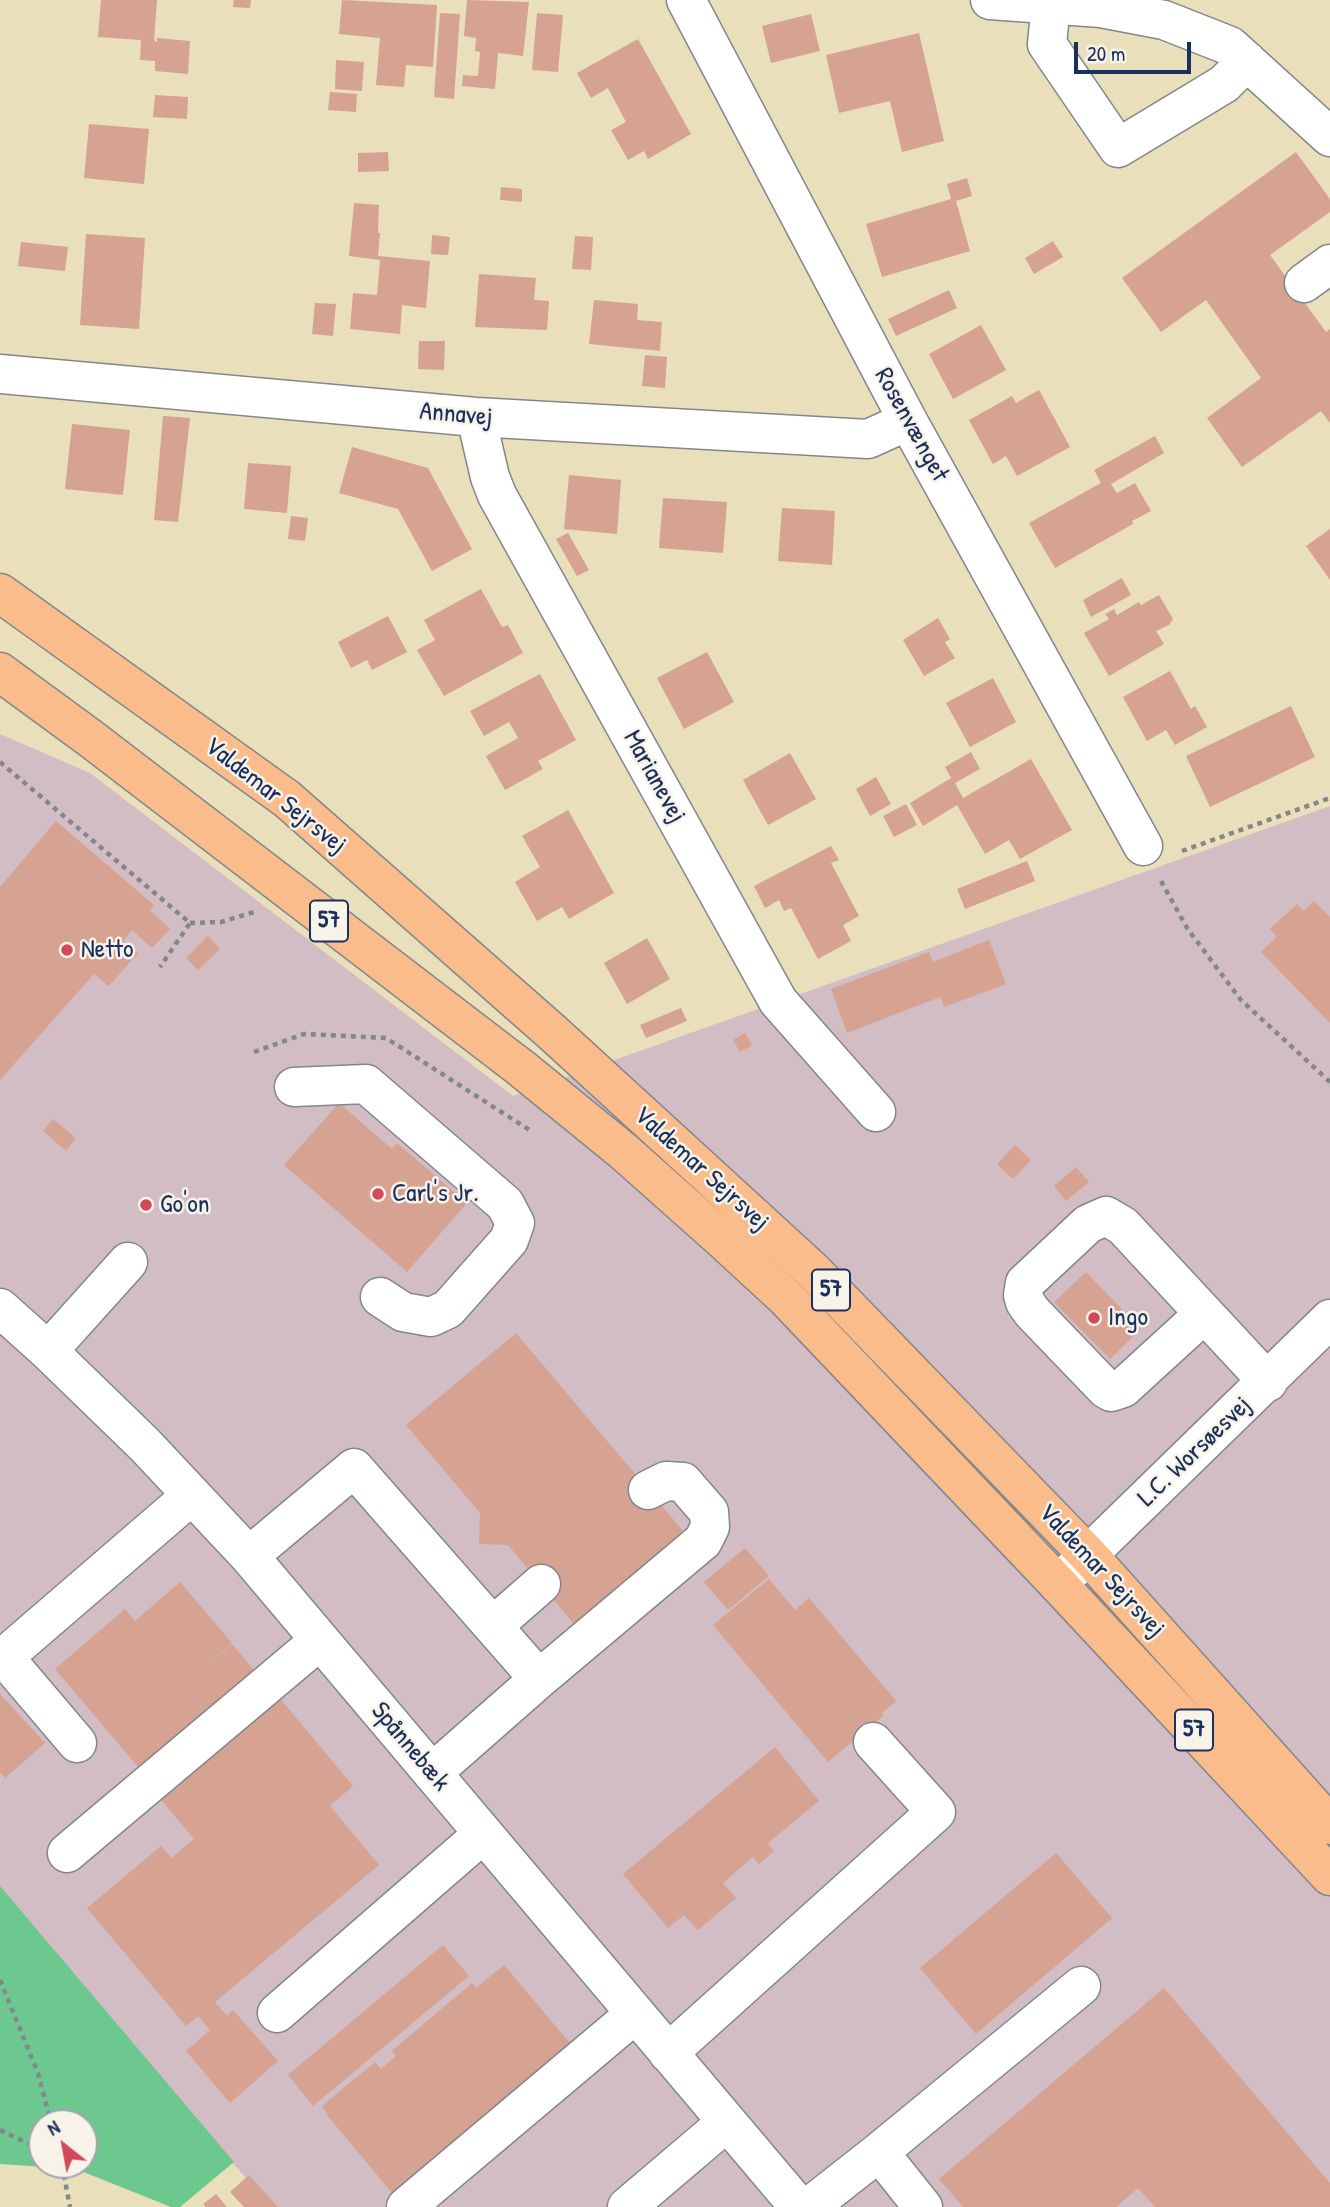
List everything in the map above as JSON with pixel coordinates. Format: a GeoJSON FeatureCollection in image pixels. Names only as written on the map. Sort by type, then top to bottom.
{"type":"FeatureCollection","features":[{"type":"Feature","properties":{"kind":"main road","name":"Valdemar Sejrsvej"},"geometry":{"type":"LineString","coordinates":[[0,593],[287,799],[532,1015],[812,1270],[1089,1556],[1330,1825]]}},
{"type":"Feature","properties":{"kind":"main road","name":"Valdemar Sejrsvej"},"geometry":{"type":"LineString","coordinates":[[0,673],[90,738],[522,1068],[623,1151],[722,1239],[786,1298],[1330,1876]]}},
{"type":"Feature","properties":{"kind":"street","name":"Rosenvænget"},"geometry":{"type":"LineString","coordinates":[[686,0],[908,421],[1147,854]]}},
{"type":"Feature","properties":{"kind":"street"},"geometry":{"type":"LineString","coordinates":[[990,0],[1101,8],[1164,20],[1230,46],[1330,136]]}},
{"type":"Feature","properties":{"kind":"street"},"geometry":{"type":"LineString","coordinates":[[1051,4],[1047,44],[1118,148],[1224,84],[1247,61]]}},
{"type":"Feature","properties":{"kind":"street","name":"Annavej"},"geometry":{"type":"LineString","coordinates":[[0,373],[476,417],[868,439],[908,421]]}},
{"type":"Feature","properties":{"kind":"street","name":"Marianevej"},"geometry":{"type":"LineString","coordinates":[[476,417],[497,495],[778,1000],[876,1112]]}},
{"type":"Feature","properties":{"kind":"street"},"geometry":{"type":"LineString","coordinates":[[294,1087],[366,1084],[505,1204],[515,1223],[509,1240],[449,1309],[431,1317],[403,1312],[380,1297]]}},
{"type":"Feature","properties":{"kind":"street"},"geometry":{"type":"LineString","coordinates":[[1204,1314],[1123,1388],[1111,1392],[1105,1390],[1032,1312],[1023,1295],[1025,1283],[1088,1224],[1106,1216],[1123,1226],[1268,1382]]}},
{"type":"Feature","properties":{"kind":"street"},"geometry":{"type":"LineString","coordinates":[[48,1351],[128,1262]]}},
{"type":"Feature","properties":{"kind":"street","name":"Spånnebæk"},"geometry":{"type":"LineString","coordinates":[[0,1308],[145,1445],[249,1556],[799,2207]]}},
{"type":"Feature","properties":{"kind":"street","name":"L.C. Worsøesvej"},"geometry":{"type":"LineString","coordinates":[[1058,1584],[1330,1319]]}},
{"type":"Feature","properties":{"kind":"street"},"geometry":{"type":"LineString","coordinates":[[249,1556],[355,1468],[539,1679]]}},
{"type":"Feature","properties":{"kind":"street"},"geometry":{"type":"LineString","coordinates":[[432,1773],[703,1541],[710,1527],[709,1512],[683,1482],[666,1481],[648,1490]]}},
{"type":"Feature","properties":{"kind":"street"},"geometry":{"type":"LineString","coordinates":[[78,1743],[4,1657],[192,1495]]}},
{"type":"Feature","properties":{"kind":"street"},"geometry":{"type":"LineString","coordinates":[[493,1626],[541,1584]]}},
{"type":"Feature","properties":{"kind":"street"},"geometry":{"type":"LineString","coordinates":[[66,1853],[319,1641]]}},
{"type":"Feature","properties":{"kind":"street"},"geometry":{"type":"LineString","coordinates":[[668,2053],[936,1812],[873,1742]]}},
{"type":"Feature","properties":{"kind":"street"},"geometry":{"type":"LineString","coordinates":[[277,2013],[483,1834]]}},
{"type":"Feature","properties":{"kind":"street"},"geometry":{"type":"LineString","coordinates":[[810,2207],[1081,1986]]}},
{"type":"Feature","properties":{"kind":"street"},"geometry":{"type":"LineString","coordinates":[[406,2207],[635,2014]]}},
{"type":"Feature","properties":{"kind":"street"},"geometry":{"type":"LineString","coordinates":[[627,2207],[727,2122]]}},
{"type":"Feature","properties":{"kind":"street"},"geometry":{"type":"LineString","coordinates":[[878,2151],[923,2207]]}},
{"type":"Feature","properties":{"kind":"path"},"geometry":{"type":"LineString","coordinates":[[0,762],[190,923],[221,922],[300,898]]}},
{"type":"Feature","properties":{"kind":"path"},"geometry":{"type":"LineString","coordinates":[[1330,798],[1147,854],[1186,928],[1241,1000],[1330,1082]]}},
{"type":"Feature","properties":{"kind":"path"},"geometry":{"type":"LineString","coordinates":[[160,967],[190,923]]}},
{"type":"Feature","properties":{"kind":"path"},"geometry":{"type":"LineString","coordinates":[[254,1052],[304,1034],[386,1038],[541,1137]]}},
{"type":"Feature","properties":{"kind":"path"},"geometry":{"type":"LineString","coordinates":[[0,1980],[38,2073],[47,2109]]}},
{"type":"Feature","properties":{"kind":"path"},"geometry":{"type":"LineString","coordinates":[[0,2130],[28,2143]]}},
{"type":"Feature","properties":{"kind":"path"},"geometry":{"type":"LineString","coordinates":[[65,2179],[70,2207]]}},
{"type":"Feature","properties":{"kind":"shaded area"},"geometry":{"type":"Polygon","coordinates":[[[0,734],[90,773],[513,1096],[1330,806],[1330,2207],[271,2207],[0,1894],[0,734]]]}},
{"type":"Feature","properties":{"kind":"green space"},"geometry":{"type":"Polygon","coordinates":[[[0,1886],[234,2162],[180,2207],[171,2207],[98,2178],[98,2109],[28,2109],[28,2166],[0,2164],[0,1886]]]}},
{"type":"Feature","properties":{"kind":"building"},"geometry":{"type":"Polygon","coordinates":[[[101,0],[157,0],[154,41],[157,42],[157,38],[190,41],[188,74],[155,71],[155,61],[140,60],[141,40],[98,37],[101,0]]]}},
{"type":"Feature","properties":{"kind":"building"},"geometry":{"type":"Polygon","coordinates":[[[234,0],[251,0],[250,8],[233,7],[234,0]]]}},
{"type":"Feature","properties":{"kind":"building"},"geometry":{"type":"Polygon","coordinates":[[[342,0],[437,5],[433,67],[406,65],[404,87],[376,85],[380,38],[339,34],[342,0]]]}},
{"type":"Feature","properties":{"kind":"building"},"geometry":{"type":"Polygon","coordinates":[[[467,0],[529,2],[523,56],[498,53],[495,89],[462,86],[463,75],[478,76],[480,52],[475,51],[476,38],[464,36],[467,0]]]}},
{"type":"Feature","properties":{"kind":"building"},"geometry":{"type":"Polygon","coordinates":[[[440,13],[460,14],[454,99],[434,97],[440,13]]]}},
{"type":"Feature","properties":{"kind":"building"},"geometry":{"type":"Polygon","coordinates":[[[537,13],[563,15],[558,72],[532,70],[537,13]]]}},
{"type":"Feature","properties":{"kind":"building"},"geometry":{"type":"Polygon","coordinates":[[[811,14],[820,51],[771,63],[762,26],[811,14]]]}},
{"type":"Feature","properties":{"kind":"building"},"geometry":{"type":"Polygon","coordinates":[[[919,33],[944,141],[902,152],[890,101],[839,113],[826,55],[919,33]]]}},
{"type":"Feature","properties":{"kind":"building"},"geometry":{"type":"Polygon","coordinates":[[[638,39],[691,134],[648,159],[644,151],[628,160],[611,130],[626,122],[608,88],[591,98],[577,73],[638,39]]]}},
{"type":"Feature","properties":{"kind":"building"},"geometry":{"type":"Polygon","coordinates":[[[336,60],[364,62],[362,91],[335,89],[336,60]]]}},
{"type":"Feature","properties":{"kind":"building"},"geometry":{"type":"Polygon","coordinates":[[[330,92],[357,94],[356,112],[328,110],[330,92]]]}},
{"type":"Feature","properties":{"kind":"building"},"geometry":{"type":"Polygon","coordinates":[[[155,95],[188,97],[187,119],[153,117],[155,95]]]}},
{"type":"Feature","properties":{"kind":"building"},"geometry":{"type":"Polygon","coordinates":[[[89,124],[149,129],[144,184],[84,178],[89,124]]]}},
{"type":"Feature","properties":{"kind":"building"},"geometry":{"type":"Polygon","coordinates":[[[388,152],[389,171],[358,172],[358,153],[388,152]]]}},
{"type":"Feature","properties":{"kind":"building"},"geometry":{"type":"Polygon","coordinates":[[[1296,152],[1330,199],[1330,212],[1270,255],[1326,332],[1330,329],[1330,423],[1321,411],[1242,467],[1207,418],[1261,378],[1206,300],[1161,332],[1122,278],[1296,152]]]}},
{"type":"Feature","properties":{"kind":"building"},"geometry":{"type":"Polygon","coordinates":[[[967,178],[972,196],[956,201],[970,251],[882,277],[866,224],[951,199],[947,184],[967,178]]]}},
{"type":"Feature","properties":{"kind":"building"},"geometry":{"type":"Polygon","coordinates":[[[501,187],[522,189],[522,202],[500,200],[501,187]]]}},
{"type":"Feature","properties":{"kind":"building"},"geometry":{"type":"Polygon","coordinates":[[[354,203],[379,205],[378,256],[430,261],[426,308],[402,305],[400,334],[350,329],[353,293],[377,295],[380,260],[349,256],[354,203]]]}},
{"type":"Feature","properties":{"kind":"building"},"geometry":{"type":"Polygon","coordinates":[[[86,234],[145,238],[139,329],[80,325],[86,234]]]}},
{"type":"Feature","properties":{"kind":"building"},"geometry":{"type":"Polygon","coordinates":[[[432,235],[450,237],[448,255],[431,254],[432,235]]]}},
{"type":"Feature","properties":{"kind":"building"},"geometry":{"type":"Polygon","coordinates":[[[575,236],[593,237],[591,270],[572,269],[575,236]]]}},
{"type":"Feature","properties":{"kind":"building"},"geometry":{"type":"Polygon","coordinates":[[[1053,241],[1063,257],[1034,274],[1025,258],[1053,241]]]}},
{"type":"Feature","properties":{"kind":"building"},"geometry":{"type":"Polygon","coordinates":[[[21,242],[68,247],[65,271],[18,266],[21,242]]]}},
{"type":"Feature","properties":{"kind":"building"},"geometry":{"type":"Polygon","coordinates":[[[479,274],[536,278],[534,300],[549,301],[547,330],[475,327],[479,274]]]}},
{"type":"Feature","properties":{"kind":"building"},"geometry":{"type":"Polygon","coordinates":[[[949,290],[957,308],[896,336],[888,319],[949,290]]]}},
{"type":"Feature","properties":{"kind":"building"},"geometry":{"type":"Polygon","coordinates":[[[594,300],[638,304],[637,320],[662,322],[660,351],[589,344],[594,300]]]}},
{"type":"Feature","properties":{"kind":"building"},"geometry":{"type":"Polygon","coordinates":[[[315,303],[336,304],[333,336],[312,334],[315,303]]]}},
{"type":"Feature","properties":{"kind":"building"},"geometry":{"type":"Polygon","coordinates":[[[981,325],[1006,370],[953,399],[929,354],[981,325]]]}},
{"type":"Feature","properties":{"kind":"building"},"geometry":{"type":"Polygon","coordinates":[[[419,341],[445,341],[444,370],[418,369],[419,341]]]}},
{"type":"Feature","properties":{"kind":"building"},"geometry":{"type":"Polygon","coordinates":[[[645,355],[667,357],[665,388],[642,386],[645,355]]]}},
{"type":"Feature","properties":{"kind":"building"},"geometry":{"type":"Polygon","coordinates":[[[1039,390],[1070,447],[1017,476],[1006,456],[993,464],[969,420],[1012,396],[1016,403],[1039,390]]]}},
{"type":"Feature","properties":{"kind":"building"},"geometry":{"type":"Polygon","coordinates":[[[163,416],[190,418],[178,522],[154,520],[163,416]]]}},
{"type":"Feature","properties":{"kind":"building"},"geometry":{"type":"Polygon","coordinates":[[[72,424],[130,430],[123,495],[65,489],[72,424]]]}},
{"type":"Feature","properties":{"kind":"building"},"geometry":{"type":"Polygon","coordinates":[[[1155,436],[1164,453],[1111,484],[1117,493],[1135,483],[1151,511],[1055,568],[1029,523],[1101,483],[1094,470],[1155,436]]]}},
{"type":"Feature","properties":{"kind":"building"},"geometry":{"type":"Polygon","coordinates":[[[352,447],[428,468],[472,549],[432,571],[398,509],[339,493],[352,447]]]}},
{"type":"Feature","properties":{"kind":"building"},"geometry":{"type":"Polygon","coordinates":[[[248,463],[291,466],[287,513],[244,509],[248,463]]]}},
{"type":"Feature","properties":{"kind":"building"},"geometry":{"type":"Polygon","coordinates":[[[569,475],[621,480],[617,534],[564,529],[569,475]]]}},
{"type":"Feature","properties":{"kind":"building"},"geometry":{"type":"Polygon","coordinates":[[[663,498],[727,502],[723,553],[659,548],[663,498]]]}},
{"type":"Feature","properties":{"kind":"building"},"geometry":{"type":"Polygon","coordinates":[[[782,508],[835,511],[832,565],[778,561],[782,508]]]}},
{"type":"Feature","properties":{"kind":"building"},"geometry":{"type":"Polygon","coordinates":[[[291,516],[308,518],[305,541],[288,539],[291,516]]]}},
{"type":"Feature","properties":{"kind":"building"},"geometry":{"type":"Polygon","coordinates":[[[1330,529],[1330,580],[1306,546],[1330,529]]]}},
{"type":"Feature","properties":{"kind":"building"},"geometry":{"type":"Polygon","coordinates":[[[568,533],[589,570],[577,576],[556,539],[568,533]]]}},
{"type":"Feature","properties":{"kind":"building"},"geometry":{"type":"Polygon","coordinates":[[[1122,578],[1131,595],[1091,617],[1083,600],[1122,578]]]}},
{"type":"Feature","properties":{"kind":"building"},"geometry":{"type":"Polygon","coordinates":[[[481,589],[502,627],[508,625],[523,653],[444,696],[417,650],[435,640],[424,620],[481,589]]]}},
{"type":"Feature","properties":{"kind":"building"},"geometry":{"type":"Polygon","coordinates":[[[1159,595],[1173,619],[1169,625],[1156,631],[1164,644],[1109,676],[1084,633],[1109,619],[1105,614],[1114,609],[1117,615],[1139,602],[1141,605],[1159,595]]]}},
{"type":"Feature","properties":{"kind":"building"},"geometry":{"type":"Polygon","coordinates":[[[388,616],[407,652],[372,670],[367,660],[351,668],[338,642],[388,616]]]}},
{"type":"Feature","properties":{"kind":"building"},"geometry":{"type":"Polygon","coordinates":[[[938,618],[950,639],[945,642],[955,658],[924,676],[903,640],[938,618]]]}},
{"type":"Feature","properties":{"kind":"building"},"geometry":{"type":"Polygon","coordinates":[[[707,652],[734,702],[684,729],[657,678],[707,652]]]}},
{"type":"Feature","properties":{"kind":"building"},"geometry":{"type":"Polygon","coordinates":[[[1170,671],[1191,709],[1195,706],[1207,727],[1175,745],[1166,730],[1147,741],[1123,697],[1170,671]]]}},
{"type":"Feature","properties":{"kind":"building"},"geometry":{"type":"Polygon","coordinates":[[[540,674],[576,740],[538,761],[543,769],[505,790],[486,756],[518,738],[509,722],[484,736],[470,711],[540,674]]]}},
{"type":"Feature","properties":{"kind":"building"},"geometry":{"type":"Polygon","coordinates":[[[993,678],[1016,722],[970,747],[946,703],[993,678]]]}},
{"type":"Feature","properties":{"kind":"building"},"geometry":{"type":"Polygon","coordinates":[[[1291,706],[1315,757],[1210,807],[1186,756],[1291,706]]]}},
{"type":"Feature","properties":{"kind":"building"},"geometry":{"type":"Polygon","coordinates":[[[971,752],[980,769],[955,783],[963,798],[1031,759],[1072,830],[1020,859],[1009,840],[985,854],[957,805],[923,826],[910,803],[951,778],[945,767],[971,752]]]}},
{"type":"Feature","properties":{"kind":"building"},"geometry":{"type":"Polygon","coordinates":[[[790,753],[816,799],[768,825],[743,780],[790,753]]]}},
{"type":"Feature","properties":{"kind":"building"},"geometry":{"type":"Polygon","coordinates":[[[876,777],[891,804],[870,816],[856,789],[876,777]]]}},
{"type":"Feature","properties":{"kind":"building"},"geometry":{"type":"Polygon","coordinates":[[[906,804],[917,825],[894,837],[883,816],[906,804]]]}},
{"type":"Feature","properties":{"kind":"building"},"geometry":{"type":"Polygon","coordinates":[[[568,810],[614,893],[569,919],[562,907],[537,921],[515,882],[540,867],[522,836],[568,810]]]}},
{"type":"Feature","properties":{"kind":"building","name":"Netto"},"geometry":{"type":"Polygon","coordinates":[[[56,821],[154,905],[150,910],[170,929],[152,948],[132,930],[123,941],[138,953],[109,986],[94,974],[0,1080],[0,887],[56,821]]]}},
{"type":"Feature","properties":{"kind":"building"},"geometry":{"type":"Polygon","coordinates":[[[831,846],[839,860],[831,863],[859,916],[843,925],[851,941],[818,959],[791,908],[784,911],[779,900],[765,908],[754,886],[831,846]]]}},
{"type":"Feature","properties":{"kind":"building"},"geometry":{"type":"Polygon","coordinates":[[[1027,861],[1035,881],[965,909],[957,889],[1027,861]]]}},
{"type":"Feature","properties":{"kind":"building"},"geometry":{"type":"Polygon","coordinates":[[[1314,901],[1330,917],[1330,1023],[1261,952],[1277,937],[1270,929],[1297,904],[1304,911],[1314,901]]]}},
{"type":"Feature","properties":{"kind":"building"},"geometry":{"type":"Polygon","coordinates":[[[208,936],[220,949],[198,970],[186,958],[208,936]]]}},
{"type":"Feature","properties":{"kind":"building"},"geometry":{"type":"Polygon","coordinates":[[[647,938],[670,979],[627,1004],[604,963],[647,938]]]}},
{"type":"Feature","properties":{"kind":"building"},"geometry":{"type":"Polygon","coordinates":[[[989,940],[1006,984],[944,1007],[940,997],[847,1033],[831,989],[929,952],[933,962],[989,940]]]}},
{"type":"Feature","properties":{"kind":"building"},"geometry":{"type":"Polygon","coordinates":[[[681,1008],[687,1021],[646,1038],[640,1025],[681,1008]]]}},
{"type":"Feature","properties":{"kind":"building"},"geometry":{"type":"Polygon","coordinates":[[[745,1033],[752,1045],[740,1052],[733,1040],[745,1033]]]}},
{"type":"Feature","properties":{"kind":"building"},"geometry":{"type":"Polygon","coordinates":[[[339,1103],[392,1149],[397,1143],[467,1203],[407,1272],[284,1165],[339,1103]]]}},
{"type":"Feature","properties":{"kind":"building"},"geometry":{"type":"Polygon","coordinates":[[[53,1119],[76,1138],[66,1151],[43,1131],[53,1119]]]}},
{"type":"Feature","properties":{"kind":"building"},"geometry":{"type":"Polygon","coordinates":[[[1015,1145],[1031,1160],[1013,1179],[997,1164],[1015,1145]]]}},
{"type":"Feature","properties":{"kind":"building"},"geometry":{"type":"Polygon","coordinates":[[[1076,1167],[1089,1182],[1066,1201],[1054,1186],[1076,1167]]]}},
{"type":"Feature","properties":{"kind":"building"},"geometry":{"type":"Polygon","coordinates":[[[1086,1272],[1141,1329],[1110,1359],[1054,1302],[1086,1272]]]}},
{"type":"Feature","properties":{"kind":"building"},"geometry":{"type":"Polygon","coordinates":[[[516,1333],[683,1531],[574,1624],[508,1545],[479,1544],[480,1513],[406,1425],[516,1333]]]}},
{"type":"Feature","properties":{"kind":"building"},"geometry":{"type":"Polygon","coordinates":[[[745,1548],[769,1576],[728,1610],[704,1582],[745,1548]]]}},
{"type":"Feature","properties":{"kind":"building"},"geometry":{"type":"Polygon","coordinates":[[[769,1579],[795,1610],[809,1598],[896,1701],[882,1713],[884,1715],[828,1762],[713,1625],[769,1579]]]}},
{"type":"Feature","properties":{"kind":"building"},"geometry":{"type":"Polygon","coordinates":[[[180,1582],[232,1643],[204,1668],[232,1644],[260,1677],[145,1775],[55,1669],[125,1609],[135,1621],[180,1582]]]}},
{"type":"Feature","properties":{"kind":"building"},"geometry":{"type":"Polygon","coordinates":[[[0,1694],[45,1743],[5,1778],[0,1772],[0,1694]]]}},
{"type":"Feature","properties":{"kind":"building"},"geometry":{"type":"Polygon","coordinates":[[[278,1696],[353,1786],[330,1806],[379,1865],[215,2002],[227,2016],[233,2010],[278,2061],[230,2103],[186,2051],[210,2030],[198,2016],[186,2026],[87,1908],[161,1846],[171,1858],[194,1839],[159,1797],[278,1696]]]}},
{"type":"Feature","properties":{"kind":"building"},"geometry":{"type":"Polygon","coordinates":[[[775,1747],[819,1801],[768,1843],[774,1851],[759,1864],[753,1857],[723,1883],[736,1898],[698,1930],[684,1915],[668,1928],[623,1874],[775,1747]]]}},
{"type":"Feature","properties":{"kind":"building"},"geometry":{"type":"Polygon","coordinates":[[[1056,1853],[1112,1918],[976,2034],[920,1968],[1056,1853]]]}},
{"type":"Feature","properties":{"kind":"building"},"geometry":{"type":"Polygon","coordinates":[[[443,1945],[469,1976],[313,2106],[288,2075],[443,1945]]]}},
{"type":"Feature","properties":{"kind":"building"},"geometry":{"type":"Polygon","coordinates":[[[504,1965],[570,2043],[393,2194],[322,2106],[375,2062],[381,2069],[396,2056],[392,2051],[472,1983],[476,1988],[504,1965]]]}},
{"type":"Feature","properties":{"kind":"building"},"geometry":{"type":"Polygon","coordinates":[[[1164,1988],[1330,2183],[1330,2207],[1155,2207],[1138,2188],[1116,2207],[963,2207],[939,2179],[1164,1988]]]}},
{"type":"Feature","properties":{"kind":"building"},"geometry":{"type":"Polygon","coordinates":[[[249,2175],[278,2207],[244,2207],[230,2192],[249,2175]]]}},
{"type":"Feature","properties":{"kind":"building"},"geometry":{"type":"Polygon","coordinates":[[[216,2194],[227,2207],[206,2207],[203,2204],[216,2194]]]}},
{"type":"Feature","properties":{"kind":"place","name":"Netto"},"geometry":{"type":"Point","coordinates":[67,950]}},
{"type":"Feature","properties":{"kind":"place","name":"Carl's Jr."},"geometry":{"type":"Point","coordinates":[378,1194]}},
{"type":"Feature","properties":{"kind":"place","name":"Go'on"},"geometry":{"type":"Point","coordinates":[146,1205]}},
{"type":"Feature","properties":{"kind":"place","name":"Ingo"},"geometry":{"type":"Point","coordinates":[1094,1318]}}]}
